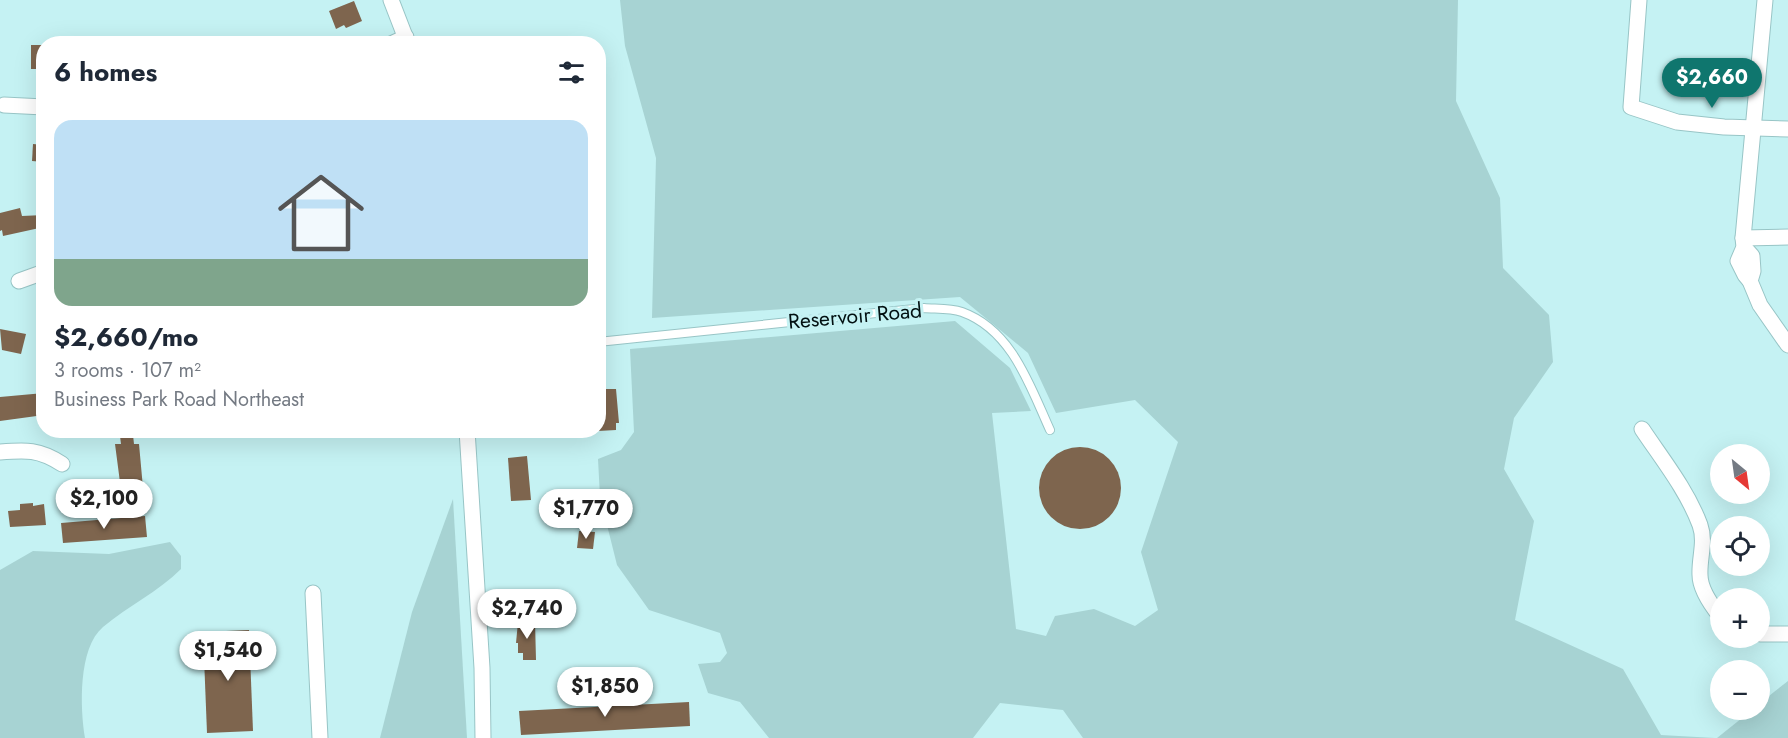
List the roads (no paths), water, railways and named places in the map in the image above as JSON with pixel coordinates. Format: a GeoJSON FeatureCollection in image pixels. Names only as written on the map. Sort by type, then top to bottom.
{"type":"FeatureCollection","features":[{"type":"Feature","properties":{"kind":"street"},"geometry":{"type":"LineString","coordinates":[[391,0],[405,36]]}},
{"type":"Feature","properties":{"kind":"street"},"geometry":{"type":"LineString","coordinates":[[1639,0],[1631,107],[1677,122],[1724,127],[1788,129]]}},
{"type":"Feature","properties":{"kind":"street"},"geometry":{"type":"LineString","coordinates":[[1765,0],[1755,127],[1743,243],[1738,261],[1761,305],[1788,345]]}},
{"type":"Feature","properties":{"kind":"street"},"geometry":{"type":"LineString","coordinates":[[4,105],[36,106]]}},
{"type":"Feature","properties":{"kind":"street"},"geometry":{"type":"LineString","coordinates":[[1743,243],[1788,237]]}},
{"type":"Feature","properties":{"kind":"street"},"geometry":{"type":"LineString","coordinates":[[19,281],[36,275]]}},
{"type":"Feature","properties":{"kind":"street"},"geometry":{"type":"LineString","coordinates":[[1642,429],[1687,499],[1700,526],[1703,546],[1700,576],[1704,591],[1710,600]]}},
{"type":"Feature","properties":{"kind":"street"},"geometry":{"type":"LineString","coordinates":[[468,438],[482,668],[483,738]]}},
{"type":"Feature","properties":{"kind":"street"},"geometry":{"type":"LineString","coordinates":[[0,452],[28,450],[41,452],[62,464]]}},
{"type":"Feature","properties":{"kind":"street"},"geometry":{"type":"LineString","coordinates":[[313,593],[320,738]]}},
{"type":"Feature","properties":{"kind":"street"},"geometry":{"type":"LineString","coordinates":[[1770,634],[1788,634]]}},
{"type":"Feature","properties":{"kind":"lane","name":"Reservoir Road"},"geometry":{"type":"LineString","coordinates":[[606,341],[924,308],[961,312],[979,322],[1008,347],[1050,430]]}}]}
